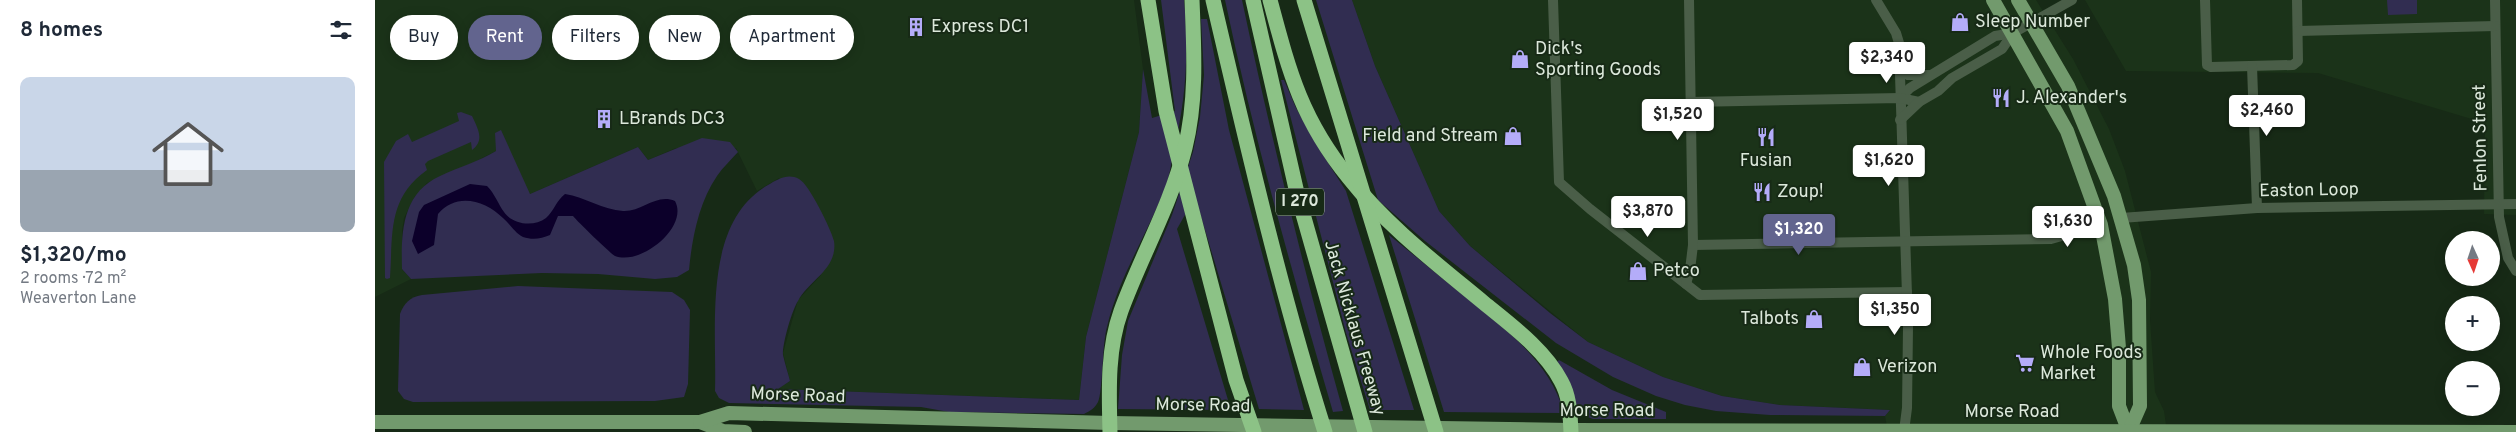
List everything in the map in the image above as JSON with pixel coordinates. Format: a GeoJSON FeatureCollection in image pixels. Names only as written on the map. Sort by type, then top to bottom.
{"type":"FeatureCollection","features":[{"type":"Feature","properties":{"kind":"highway"},"geometry":{"type":"LineString","coordinates":[[1110,428],[1111,352],[1117,325],[1157,228],[1185,148],[1192,107],[1195,64],[1192,0]]}},
{"type":"Feature","properties":{"kind":"highway","name":"I 270"},"geometry":{"type":"LineString","coordinates":[[1213,0],[1249,155],[1325,432]]}},
{"type":"Feature","properties":{"kind":"highway","name":"Jack Nicklaus Freeway"},"geometry":{"type":"LineString","coordinates":[[1253,0],[1297,193],[1365,432]]}},
{"type":"Feature","properties":{"kind":"highway"},"geometry":{"type":"LineString","coordinates":[[1270,0],[1298,96],[1329,152],[1349,179],[1385,218],[1506,321],[1545,358],[1565,388],[1570,410],[1571,431]]}},
{"type":"Feature","properties":{"kind":"highway"},"geometry":{"type":"LineString","coordinates":[[1304,0],[1436,432]]}},
{"type":"Feature","properties":{"kind":"highway"},"geometry":{"type":"LineString","coordinates":[[1148,2],[1166,111],[1196,234],[1236,380],[1254,432]]}},
{"type":"Feature","properties":{"kind":"main road"},"geometry":{"type":"LineString","coordinates":[[1993,0],[2067,131],[2101,225],[2115,299],[2119,348],[2119,406],[2129,431]]}},
{"type":"Feature","properties":{"kind":"main road"},"geometry":{"type":"LineString","coordinates":[[2018,0],[2067,86],[2114,196],[2134,265],[2139,311],[2140,406],[2129,431]]}},
{"type":"Feature","properties":{"kind":"main road"},"geometry":{"type":"LineString","coordinates":[[2101,225],[2107,226],[2115,234],[2139,311]]}},
{"type":"Feature","properties":{"kind":"main road","name":"Morse Road"},"geometry":{"type":"LineString","coordinates":[[700,427],[729,413],[1110,428],[1571,431],[2516,432]]}},
{"type":"Feature","properties":{"kind":"main road","name":"Morse Road"},"geometry":{"type":"LineString","coordinates":[[381,426],[700,427],[723,432],[745,432]]}},
{"type":"Feature","properties":{"kind":"street"},"geometry":{"type":"LineString","coordinates":[[1553,0],[1559,182],[1590,209],[1700,295],[1907,292]]}},
{"type":"Feature","properties":{"kind":"street"},"geometry":{"type":"LineString","coordinates":[[1686,284],[1693,245],[1689,0]]}},
{"type":"Feature","properties":{"kind":"street"},"geometry":{"type":"LineString","coordinates":[[1876,0],[1898,38],[1907,292],[1907,411],[1904,431]]}},
{"type":"Feature","properties":{"kind":"street"},"geometry":{"type":"LineString","coordinates":[[1900,98],[1910,88],[1995,36],[2013,33],[2072,0]]}},
{"type":"Feature","properties":{"kind":"street"},"geometry":{"type":"LineString","coordinates":[[2205,0],[2207,65],[2211,68],[2293,65],[2298,61],[2297,0]]}},
{"type":"Feature","properties":{"kind":"street","name":"Fenlon Street"},"geometry":{"type":"LineString","coordinates":[[2495,0],[2498,205],[2508,258],[2516,271]]}},
{"type":"Feature","properties":{"kind":"street"},"geometry":{"type":"LineString","coordinates":[[2298,31],[2495,26]]}},
{"type":"Feature","properties":{"kind":"street"},"geometry":{"type":"LineString","coordinates":[[1900,120],[1919,102],[1938,91],[1952,78],[2002,49],[2013,33]]}},
{"type":"Feature","properties":{"kind":"street"},"geometry":{"type":"LineString","coordinates":[[2252,66],[2257,208]]}},
{"type":"Feature","properties":{"kind":"street"},"geometry":{"type":"LineString","coordinates":[[1899,69],[1908,75],[1932,74]]}},
{"type":"Feature","properties":{"kind":"street"},"geometry":{"type":"LineString","coordinates":[[1690,102],[1900,98],[1919,102]]}},
{"type":"Feature","properties":{"kind":"street","name":"Easton Loop"},"geometry":{"type":"LineString","coordinates":[[2121,218],[2257,208],[2516,204]]}},
{"type":"Feature","properties":{"kind":"street"},"geometry":{"type":"LineString","coordinates":[[1693,245],[2051,239],[2101,225]]}},
{"type":"Feature","properties":{"kind":"shaded area"},"geometry":{"type":"Polygon","coordinates":[[[375,0],[1134,0],[1143,69],[1139,132],[1086,337],[1079,400],[777,389],[790,381],[783,353],[798,300],[821,275],[779,178],[757,191],[736,148],[676,148],[648,160],[638,147],[530,194],[496,151],[463,168],[427,183],[414,198],[404,218],[402,231],[402,269],[411,279],[375,297],[375,0]]]}},
{"type":"Feature","properties":{"kind":"shaded area"},"geometry":{"type":"Polygon","coordinates":[[[1161,0],[1184,0],[1186,59],[1181,115],[1166,186],[1125,275],[1112,309],[1105,334],[1100,397],[1094,408],[1084,414],[949,412],[921,407],[729,403],[719,398],[715,391],[715,307],[723,250],[732,224],[747,202],[768,185],[783,178],[795,177],[803,183],[814,198],[832,235],[834,251],[827,267],[803,294],[793,312],[783,350],[790,381],[778,389],[1079,400],[1086,337],[1139,132],[1143,69],[1152,118],[1175,111],[1161,0]]]}},
{"type":"Feature","properties":{"kind":"shaded area"},"geometry":{"type":"Polygon","coordinates":[[[1225,0],[1242,0],[1289,206],[1343,411],[1333,412],[1303,309],[1248,104],[1225,0]]]}},
{"type":"Feature","properties":{"kind":"shaded area"},"geometry":{"type":"Polygon","coordinates":[[[1316,0],[1352,0],[1375,66],[1439,211],[1470,246],[1588,342],[1663,377],[1722,396],[1780,405],[1890,410],[1885,416],[1770,415],[1716,411],[1685,405],[1656,396],[1613,377],[1556,343],[1425,241],[1378,200],[1316,0]]]}},
{"type":"Feature","properties":{"kind":"shaded area"},"geometry":{"type":"Polygon","coordinates":[[[1352,0],[2036,0],[2073,59],[2109,129],[2125,171],[2151,272],[2150,320],[2155,392],[2164,411],[2167,432],[1888,432],[1885,416],[1890,410],[1780,405],[1722,396],[1663,377],[1588,342],[1470,246],[1439,211],[1375,66],[1352,0]]]}},
{"type":"Feature","properties":{"kind":"shaded area"},"geometry":{"type":"Polygon","coordinates":[[[2085,0],[2516,0],[2516,215],[2484,214],[2485,123],[2318,73],[2126,71],[2085,0]]]}},
{"type":"Feature","properties":{"kind":"shaded area"},"geometry":{"type":"Polygon","coordinates":[[[2387,0],[2417,0],[2417,14],[2388,15],[2387,0]]]}},
{"type":"Feature","properties":{"kind":"shaded area"},"geometry":{"type":"Polygon","coordinates":[[[1201,19],[1207,19],[1229,130],[1304,410],[1259,409],[1195,197],[1177,229],[1231,410],[1118,409],[1122,355],[1128,321],[1172,215],[1193,152],[1200,117],[1204,75],[1201,19]]]}},
{"type":"Feature","properties":{"kind":"shaded area"},"geometry":{"type":"Polygon","coordinates":[[[1281,80],[1284,80],[1296,108],[1316,144],[1346,191],[1414,410],[1370,410],[1346,333],[1281,80]]]}},
{"type":"Feature","properties":{"kind":"shaded area"},"geometry":{"type":"Polygon","coordinates":[[[461,112],[472,116],[479,134],[478,142],[472,150],[471,142],[428,161],[425,164],[427,170],[414,181],[405,193],[399,205],[392,232],[390,278],[387,279],[385,278],[384,162],[396,141],[408,134],[412,142],[459,121],[457,113],[461,112]]]}},
{"type":"Feature","properties":{"kind":"shaded area"},"geometry":{"type":"Polygon","coordinates":[[[501,130],[530,194],[638,147],[648,160],[702,138],[730,142],[738,152],[717,176],[705,197],[697,221],[689,270],[677,277],[655,279],[598,274],[542,273],[411,279],[402,269],[402,242],[406,215],[411,203],[427,183],[496,151],[495,133],[501,130]]]}},
{"type":"Feature","properties":{"kind":"shaded area"},"geometry":{"type":"Polygon","coordinates":[[[470,184],[487,186],[508,216],[513,220],[524,223],[536,223],[546,218],[565,194],[623,211],[630,211],[655,201],[668,199],[675,201],[678,211],[675,222],[660,242],[649,250],[626,258],[612,254],[573,216],[558,216],[550,235],[530,239],[520,235],[503,218],[488,207],[479,203],[462,201],[445,207],[438,214],[434,245],[418,254],[412,241],[419,212],[424,205],[470,184]]]}},
{"type":"Feature","properties":{"kind":"shaded area"},"geometry":{"type":"Polygon","coordinates":[[[1389,235],[1495,320],[1524,347],[1548,377],[1564,413],[1444,412],[1389,235]]]}},
{"type":"Feature","properties":{"kind":"shaded area"},"geometry":{"type":"Polygon","coordinates":[[[518,286],[672,292],[684,300],[690,310],[688,384],[684,397],[655,401],[413,402],[404,399],[398,391],[400,314],[408,301],[422,295],[518,286]]]}},
{"type":"Feature","properties":{"kind":"shaded area"},"geometry":{"type":"Polygon","coordinates":[[[1559,360],[1612,390],[1666,412],[1666,419],[1593,419],[1585,416],[1574,404],[1570,396],[1556,363],[1559,360]]]}},
{"type":"Feature","properties":{"kind":"place","name":"Sleep Number"},"geometry":{"type":"Point","coordinates":[1960,22]}},
{"type":"Feature","properties":{"kind":"place","name":"Express DC1"},"geometry":{"type":"Point","coordinates":[916,27]}},
{"type":"Feature","properties":{"kind":"place","name":"Dick's Sporting Goods"},"geometry":{"type":"Point","coordinates":[1520,59]}},
{"type":"Feature","properties":{"kind":"place","name":"J. Alexander's"},"geometry":{"type":"Point","coordinates":[2001,98]}},
{"type":"Feature","properties":{"kind":"place","name":"LBrands DC3"},"geometry":{"type":"Point","coordinates":[604,119]}},
{"type":"Feature","properties":{"kind":"place","name":"Field and Stream"},"geometry":{"type":"Point","coordinates":[1513,136]}},
{"type":"Feature","properties":{"kind":"place","name":"Fusian"},"geometry":{"type":"Point","coordinates":[1766,137]}},
{"type":"Feature","properties":{"kind":"place","name":"Zoup!"},"geometry":{"type":"Point","coordinates":[1762,192]}},
{"type":"Feature","properties":{"kind":"place","name":"Petco"},"geometry":{"type":"Point","coordinates":[1638,271]}},
{"type":"Feature","properties":{"kind":"place","name":"Talbots"},"geometry":{"type":"Point","coordinates":[1814,319]}},
{"type":"Feature","properties":{"kind":"place","name":"Whole Foods Market"},"geometry":{"type":"Point","coordinates":[2025,363]}},
{"type":"Feature","properties":{"kind":"place","name":"Verizon"},"geometry":{"type":"Point","coordinates":[1862,367]}}]}
